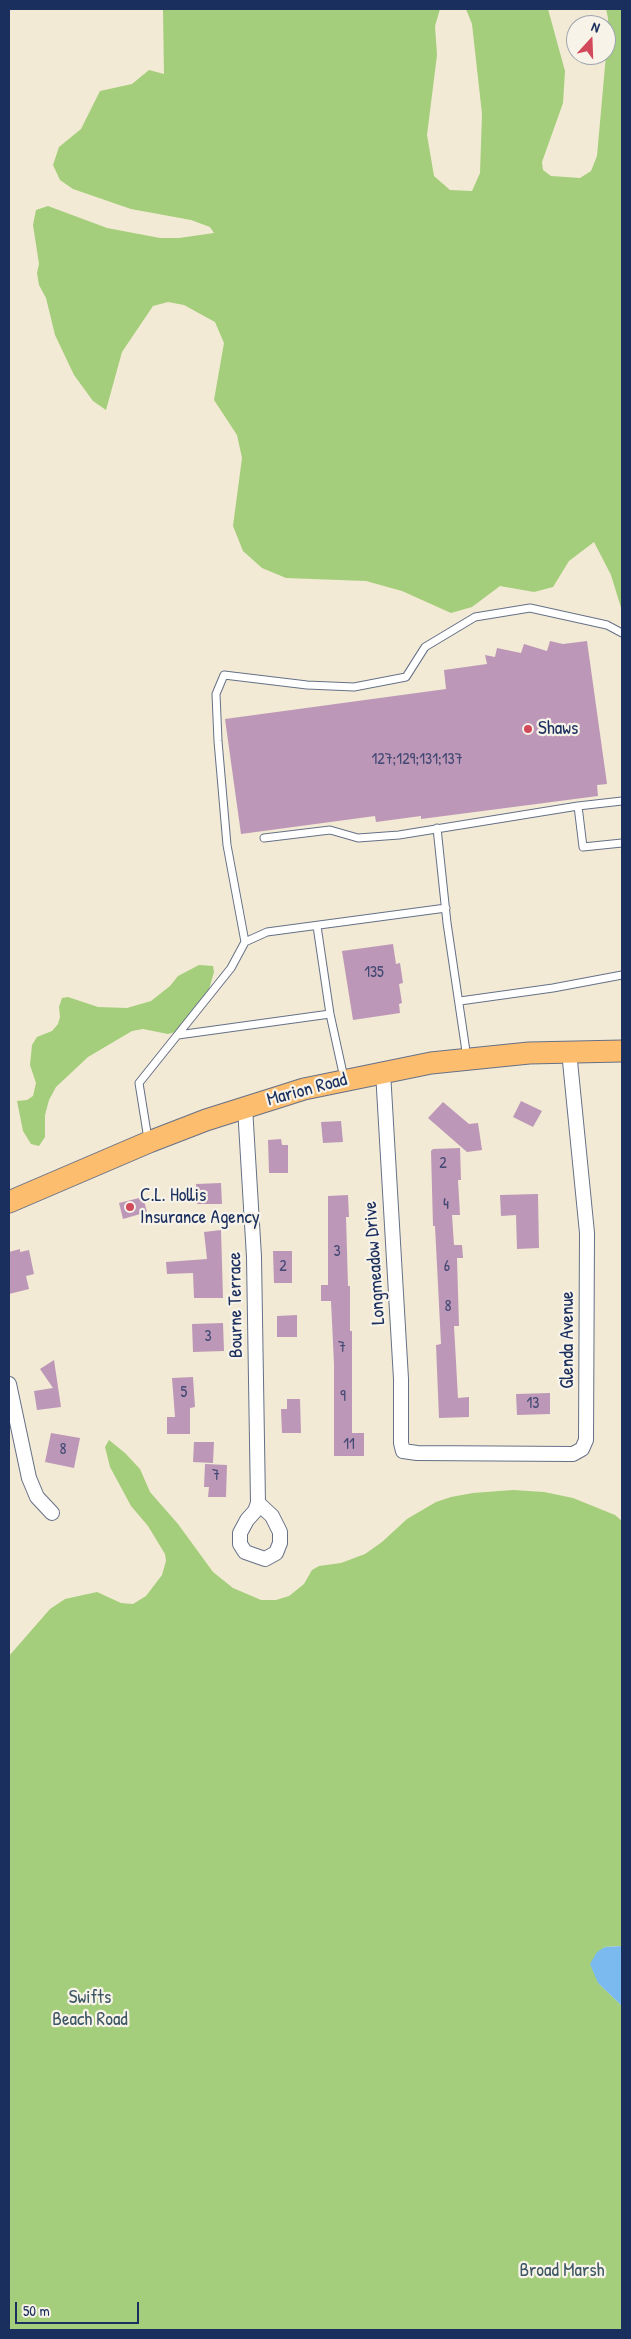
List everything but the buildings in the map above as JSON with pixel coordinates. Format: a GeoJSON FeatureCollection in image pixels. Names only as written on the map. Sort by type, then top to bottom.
{"type":"FeatureCollection","features":[{"type":"Feature","properties":{"kind":"main road","name":"Marion Road"},"geometry":{"type":"LineString","coordinates":[[9,1202],[149,1142],[246,1107],[344,1080],[431,1063],[569,1051],[622,1050]]}},
{"type":"Feature","properties":{"kind":"street","name":"Glenda Avenue"},"geometry":{"type":"LineString","coordinates":[[403,1451],[416,1454],[573,1454],[582,1449],[586,1440],[587,1233],[569,1051]]}},
{"type":"Feature","properties":{"kind":"street","name":"Longmeadow Drive"},"geometry":{"type":"LineString","coordinates":[[383,1072],[401,1379],[401,1443],[403,1451]]}},
{"type":"Feature","properties":{"kind":"street","name":"Bourne Terrace"},"geometry":{"type":"LineString","coordinates":[[246,1107],[254,1257],[258,1503]]}},
{"type":"Feature","properties":{"kind":"street"},"geometry":{"type":"LineString","coordinates":[[9,1384],[29,1478],[37,1498],[52,1513]]}},
{"type":"Feature","properties":{"kind":"lane"},"geometry":{"type":"LineString","coordinates":[[245,942],[227,845],[218,741],[216,694],[224,675],[307,685],[354,687],[406,677],[425,647],[474,617],[530,608],[607,625],[622,632]]}},
{"type":"Feature","properties":{"kind":"lane"},"geometry":{"type":"LineString","coordinates":[[264,838],[330,830],[358,838],[622,801]]}},
{"type":"Feature","properties":{"kind":"lane"},"geometry":{"type":"LineString","coordinates":[[578,806],[583,847],[622,843]]}},
{"type":"Feature","properties":{"kind":"lane"},"geometry":{"type":"LineString","coordinates":[[437,828],[467,1060]]}},
{"type":"Feature","properties":{"kind":"lane"},"geometry":{"type":"LineString","coordinates":[[149,1142],[139,1083],[231,968],[245,942],[267,932],[446,908]]}},
{"type":"Feature","properties":{"kind":"lane"},"geometry":{"type":"LineString","coordinates":[[317,926],[330,1014],[344,1080]]}},
{"type":"Feature","properties":{"kind":"lane"},"geometry":{"type":"LineString","coordinates":[[460,1001],[554,988],[622,975]]}},
{"type":"Feature","properties":{"kind":"lane"},"geometry":{"type":"LineString","coordinates":[[178,1035],[330,1014]]}},
{"type":"Feature","properties":{"kind":"green space"},"geometry":{"type":"Polygon","coordinates":[[[163,9],[440,9],[435,26],[437,55],[427,135],[434,176],[450,190],[472,191],[480,173],[482,114],[472,24],[466,9],[548,9],[565,71],[563,103],[542,162],[543,170],[551,176],[580,178],[591,171],[597,156],[605,65],[616,65],[616,15],[607,15],[606,9],[622,9],[622,611],[611,575],[594,542],[569,561],[553,587],[534,592],[500,586],[472,607],[451,613],[402,591],[366,581],[286,578],[262,568],[243,551],[233,526],[242,458],[237,435],[214,400],[224,343],[215,322],[184,305],[168,302],[153,306],[122,352],[106,410],[93,401],[74,375],[55,335],[46,298],[39,285],[37,273],[39,264],[33,225],[36,210],[48,206],[107,228],[160,238],[179,238],[214,233],[210,227],[191,220],[131,209],[73,189],[60,180],[53,165],[59,147],[81,129],[100,91],[132,84],[149,70],[164,74],[163,9]]]}},
{"type":"Feature","properties":{"kind":"green space"},"geometry":{"type":"Polygon","coordinates":[[[199,965],[213,966],[214,972],[208,993],[183,1030],[168,1034],[143,1029],[132,1031],[88,1057],[56,1087],[49,1100],[45,1115],[45,1137],[39,1146],[31,1144],[23,1131],[17,1101],[27,1100],[33,1096],[36,1083],[30,1065],[32,1045],[37,1037],[52,1031],[58,1024],[60,1017],[59,1007],[62,998],[68,997],[98,1007],[127,1008],[151,1001],[170,986],[178,976],[199,965]]]}},
{"type":"Feature","properties":{"kind":"green space"},"geometry":{"type":"Polygon","coordinates":[[[109,1440],[140,1469],[150,1492],[178,1524],[213,1572],[233,1588],[261,1600],[276,1600],[289,1596],[304,1584],[312,1570],[319,1566],[341,1563],[365,1554],[382,1542],[407,1519],[436,1502],[451,1497],[473,1493],[513,1490],[544,1492],[573,1498],[615,1515],[622,1521],[622,1946],[604,1947],[598,1983],[622,2006],[622,2330],[9,2330],[9,1656],[50,1609],[65,1599],[97,1592],[121,1603],[133,1604],[146,1596],[162,1575],[166,1561],[165,1554],[148,1526],[131,1506],[110,1467],[105,1447],[109,1440]]]}},
{"type":"Feature","properties":{"kind":"water"},"geometry":{"type":"Polygon","coordinates":[[[622,1946],[622,2006],[598,1983],[590,1964],[597,1952],[605,1947],[622,1946]]]}},
{"type":"Feature","properties":{"kind":"place","name":"Shaws"},"geometry":{"type":"Point","coordinates":[528,729]}},
{"type":"Feature","properties":{"kind":"place","name":"C.L. Hollis Insurance Agency"},"geometry":{"type":"Point","coordinates":[130,1207]}},
{"type":"Feature","properties":{"kind":"park label","name":"Swifts Beach Road"},"geometry":{"type":"Point","coordinates":[90,2009]}},
{"type":"Feature","properties":{"kind":"park label","name":"Broad Marsh"},"geometry":{"type":"Point","coordinates":[562,2271]}}]}
